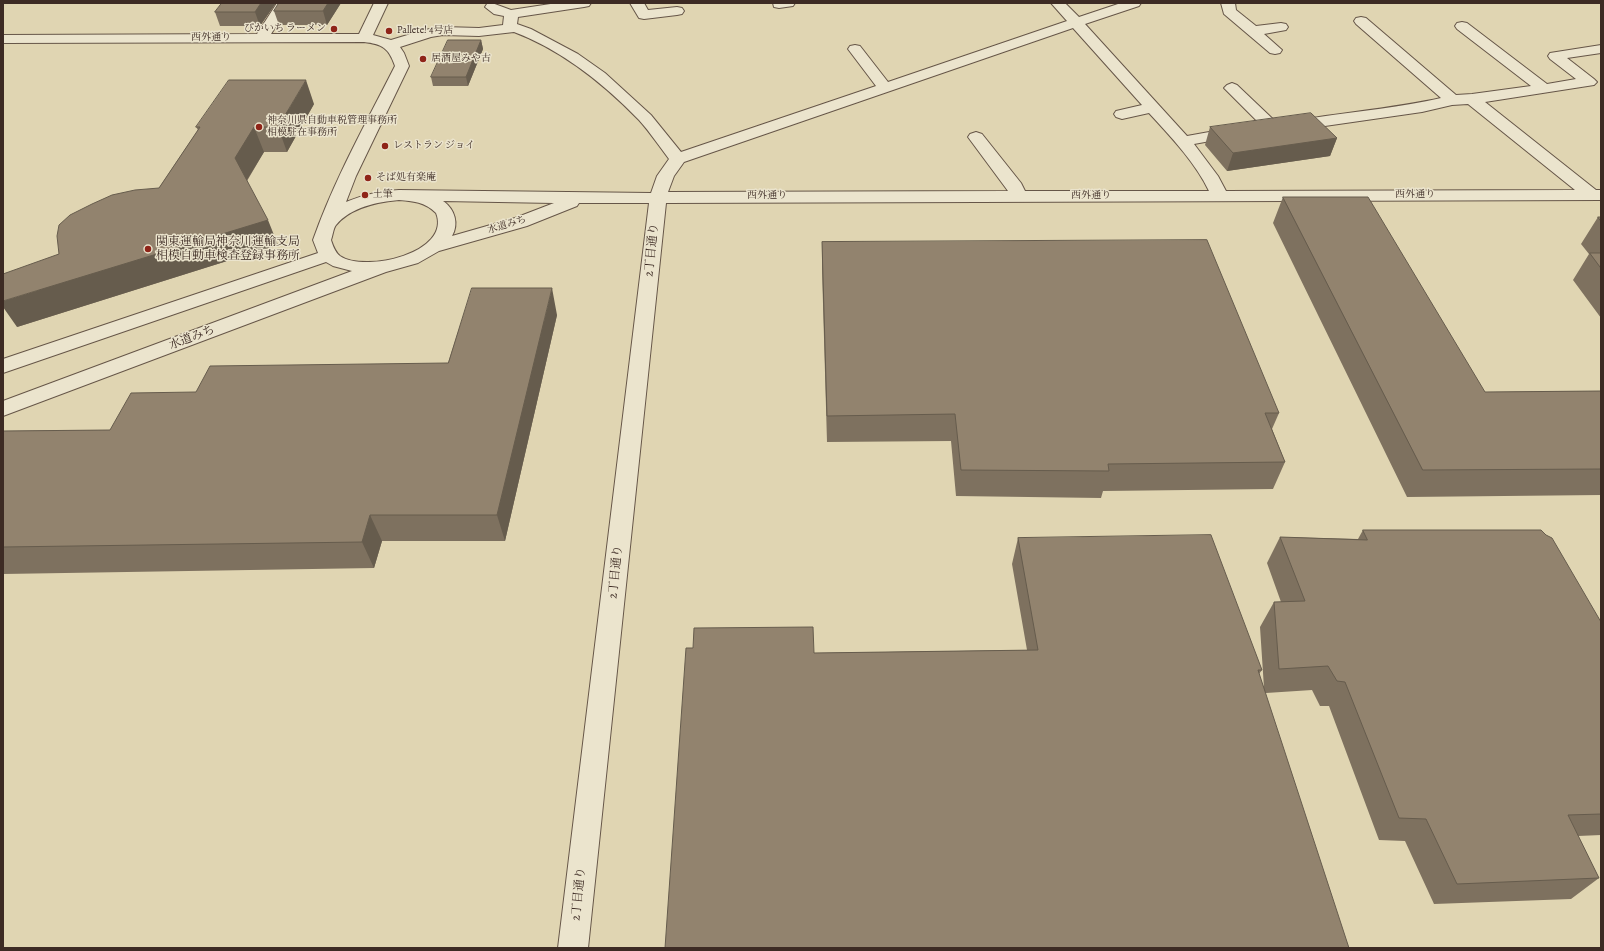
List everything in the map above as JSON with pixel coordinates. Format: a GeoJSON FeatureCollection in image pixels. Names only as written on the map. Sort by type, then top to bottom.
{"type":"FeatureCollection","features":[{"type":"Feature","properties":{"kind":"street"},"geometry":{"type":"LineString","coordinates":[[261,38],[284,3]]}},
{"type":"Feature","properties":{"kind":"street"},"geometry":{"type":"LineString","coordinates":[[364,38],[381,3]]}},
{"type":"Feature","properties":{"kind":"street"},"geometry":{"type":"LineString","coordinates":[[390,45],[436,32],[479,32],[510,21],[534,7],[584,3]]}},
{"type":"Feature","properties":{"kind":"street"},"geometry":{"type":"LineString","coordinates":[[637,3],[644,15],[661,16],[677,11]]}},
{"type":"Feature","properties":{"kind":"street"},"geometry":{"type":"LineString","coordinates":[[1058,3],[1183,141],[1212,180],[1220,196]]}},
{"type":"Feature","properties":{"kind":"street"},"geometry":{"type":"LineString","coordinates":[[492,7],[499,11],[521,30],[573,57],[600,76],[645,118],[678,159],[1134,3]]}},
{"type":"Feature","properties":{"kind":"street"},"geometry":{"type":"LineString","coordinates":[[1228,3],[1229,11],[1275,50]]}},
{"type":"Feature","properties":{"kind":"street"},"geometry":{"type":"LineString","coordinates":[[1361,21],[1452,100]]}},
{"type":"Feature","properties":{"kind":"street"},"geometry":{"type":"LineString","coordinates":[[1462,26],[1543,88]]}},
{"type":"Feature","properties":{"kind":"street"},"geometry":{"type":"LineString","coordinates":[[1253,31],[1281,27]]}},
{"type":"Feature","properties":{"kind":"street","name":"西外通り"},"geometry":{"type":"LineString","coordinates":[[3,39],[364,38],[380,40],[390,45]]}},
{"type":"Feature","properties":{"kind":"street"},"geometry":{"type":"LineString","coordinates":[[1367,42],[1383,40]]}},
{"type":"Feature","properties":{"kind":"street"},"geometry":{"type":"LineString","coordinates":[[1467,45],[1483,42]]}},
{"type":"Feature","properties":{"kind":"street"},"geometry":{"type":"LineString","coordinates":[[1573,42],[1594,50]]}},
{"type":"Feature","properties":{"kind":"street"},"geometry":{"type":"LineString","coordinates":[[328,224],[340,213],[355,204],[373,198],[402,195],[415,196],[430,200],[440,207],[447,216],[447,226],[442,238],[432,248],[417,257],[400,263],[381,267],[360,267],[342,263],[329,255],[322,240],[328,224],[348,176],[402,66],[400,54],[390,45]]}},
{"type":"Feature","properties":{"kind":"street"},"geometry":{"type":"LineString","coordinates":[[855,49],[885,88]]}},
{"type":"Feature","properties":{"kind":"street"},"geometry":{"type":"LineString","coordinates":[[1183,141],[1271,126],[1311,123],[1408,109],[1452,100],[1472,99],[1589,82],[1555,56],[1594,50]]}},
{"type":"Feature","properties":{"kind":"street"},"geometry":{"type":"LineString","coordinates":[[1232,88],[1271,126]]}},
{"type":"Feature","properties":{"kind":"street"},"geometry":{"type":"LineString","coordinates":[[1472,99],[1597,195]]}},
{"type":"Feature","properties":{"kind":"street"},"geometry":{"type":"LineString","coordinates":[[1122,114],[1153,108]]}},
{"type":"Feature","properties":{"kind":"street"},"geometry":{"type":"LineString","coordinates":[[976,136],[1015,187],[1018,196]]}},
{"type":"Feature","properties":{"kind":"street","name":"2丁目通り"},"geometry":{"type":"LineString","coordinates":[[573,948],[658,197],[662,182],[678,159]]}},
{"type":"Feature","properties":{"kind":"street"},"geometry":{"type":"LineString","coordinates":[[348,176],[373,198]]}},
{"type":"Feature","properties":{"kind":"street","name":"西外通り"},"geometry":{"type":"LineString","coordinates":[[415,196],[582,198],[1597,195]]}},
{"type":"Feature","properties":{"kind":"street","name":"水道みち"},"geometry":{"type":"LineString","coordinates":[[432,248],[521,222],[582,198]]}},
{"type":"Feature","properties":{"kind":"street"},"geometry":{"type":"LineString","coordinates":[[3,366],[329,255]]}},
{"type":"Feature","properties":{"kind":"street","name":"水道みち"},"geometry":{"type":"LineString","coordinates":[[3,408],[381,267]]}},
{"type":"Feature","properties":{"kind":"building"},"geometry":{"type":"Polygon","coordinates":[[[222,3],[261,3],[255,12],[215,12],[222,3]]]}},
{"type":"Feature","properties":{"kind":"building"},"geometry":{"type":"Polygon","coordinates":[[[279,3],[328,3],[323,11],[274,11],[279,3]]]}},
{"type":"Feature","properties":{"kind":"building"},"geometry":{"type":"Polygon","coordinates":[[[448,40],[481,40],[466,77],[431,77],[448,40]]]}},
{"type":"Feature","properties":{"kind":"building"},"geometry":{"type":"Polygon","coordinates":[[[229,80],[306,80],[278,127],[254,127],[235,158],[268,220],[3,301],[3,274],[59,254],[57,236],[59,225],[70,215],[112,195],[135,190],[159,188],[200,127],[196,127],[229,80]]]}},
{"type":"Feature","properties":{"kind":"building"},"geometry":{"type":"Polygon","coordinates":[[[1311,113],[1337,138],[1233,153],[1210,127],[1311,113]]]}},
{"type":"Feature","properties":{"kind":"building"},"geometry":{"type":"Polygon","coordinates":[[[1283,197],[1368,197],[1485,392],[1601,391],[1601,469],[1423,470],[1283,197]]]}},
{"type":"Feature","properties":{"kind":"building"},"geometry":{"type":"Polygon","coordinates":[[[1207,240],[1279,413],[1265,413],[1285,462],[1108,464],[1109,471],[961,470],[955,414],[827,416],[822,242],[1207,240]]]}},
{"type":"Feature","properties":{"kind":"building"},"geometry":{"type":"Polygon","coordinates":[[[1590,253],[1601,253],[1601,268],[1590,253]]]}},
{"type":"Feature","properties":{"kind":"building"},"geometry":{"type":"Polygon","coordinates":[[[472,288],[552,288],[497,515],[370,515],[362,542],[3,547],[3,431],[110,430],[131,393],[196,392],[210,366],[448,363],[472,288]]]}},
{"type":"Feature","properties":{"kind":"building"},"geometry":{"type":"Polygon","coordinates":[[[1363,530],[1541,530],[1552,538],[1601,622],[1601,814],[1568,815],[1599,878],[1457,884],[1426,819],[1399,818],[1345,682],[1337,681],[1328,666],[1279,669],[1274,602],[1305,601],[1280,537],[1367,540],[1363,530]]]}},
{"type":"Feature","properties":{"kind":"building"},"geometry":{"type":"Polygon","coordinates":[[[1211,535],[1262,670],[1258,670],[1349,948],[665,948],[686,648],[693,648],[694,628],[813,627],[814,653],[1038,650],[1018,538],[1211,535]]]}},
{"type":"Feature","properties":{"kind":"place","name":"ぴかいち ラーメン"},"geometry":{"type":"Point","coordinates":[334,29]}},
{"type":"Feature","properties":{"kind":"place","name":"Pallete! 4号店"},"geometry":{"type":"Point","coordinates":[389,31]}},
{"type":"Feature","properties":{"kind":"place","name":"居酒屋みや古"},"geometry":{"type":"Point","coordinates":[423,59]}},
{"type":"Feature","properties":{"kind":"place","name":"神奈川県自動車税管理事務所 相模駐在事務所"},"geometry":{"type":"Point","coordinates":[259,127]}},
{"type":"Feature","properties":{"kind":"place","name":"レストラン ジョイ"},"geometry":{"type":"Point","coordinates":[385,146]}},
{"type":"Feature","properties":{"kind":"place","name":"そば処有楽庵"},"geometry":{"type":"Point","coordinates":[368,178]}},
{"type":"Feature","properties":{"kind":"place","name":"土筆"},"geometry":{"type":"Point","coordinates":[365,195]}},
{"type":"Feature","properties":{"kind":"place","name":"関東運輸局神奈川運輸支局 相模自動車検査登録事務所"},"geometry":{"type":"Point","coordinates":[148,249]}}]}
